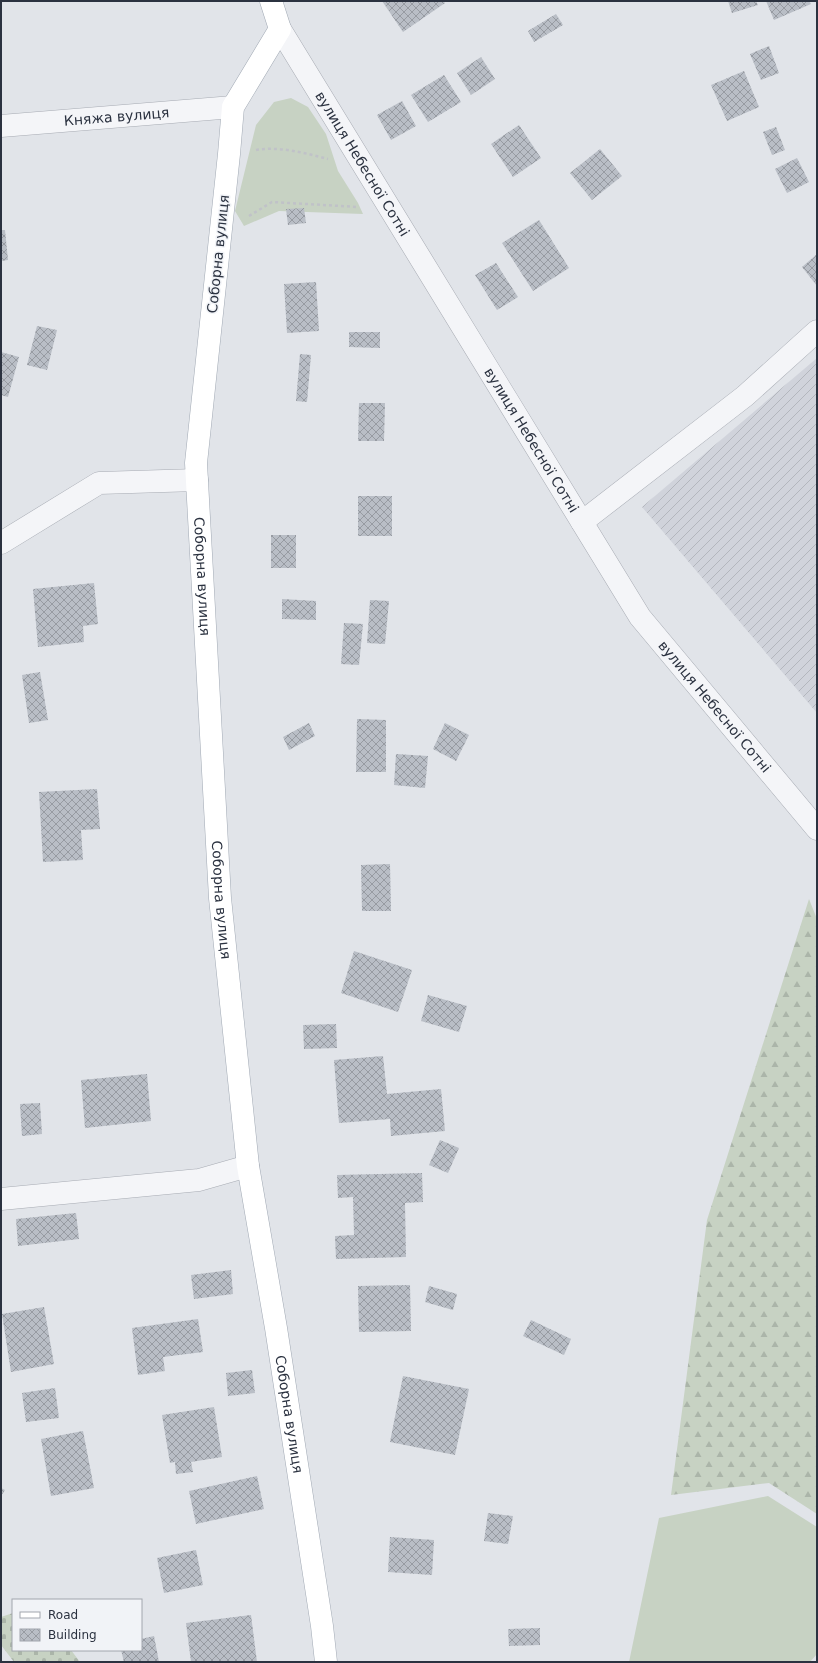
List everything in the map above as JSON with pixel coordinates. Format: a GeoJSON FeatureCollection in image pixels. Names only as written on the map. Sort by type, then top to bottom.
{"type":"FeatureCollection","features":[{"type":"Feature","properties":{"kind":"main road"},"geometry":{"type":"LineString","coordinates":[[271,1],[280,29]]}},
{"type":"Feature","properties":{"kind":"main road","name":"Соборна вулиця"},"geometry":{"type":"LineString","coordinates":[[280,29],[233,107],[230,154],[196,463],[220,898],[248,1166],[279,1351],[322,1626],[326,1662]]}},
{"type":"Feature","properties":{"kind":"street","name":"вулиця Небесної Сотні"},"geometry":{"type":"LineString","coordinates":[[280,29],[640,617],[817,828]]}},
{"type":"Feature","properties":{"kind":"street","name":"Княжа вулиця"},"geometry":{"type":"LineString","coordinates":[[1,126],[233,107]]}},
{"type":"Feature","properties":{"kind":"street"},"geometry":{"type":"LineString","coordinates":[[582,522],[744,396],[817,331]]}},
{"type":"Feature","properties":{"kind":"street"},"geometry":{"type":"LineString","coordinates":[[1,542],[99,483],[197,480]]}},
{"type":"Feature","properties":{"kind":"street"},"geometry":{"type":"LineString","coordinates":[[1,1199],[199,1180],[248,1166]]}},
{"type":"Feature","properties":{"kind":"path"},"geometry":{"type":"LineString","coordinates":[[230,154],[265,148],[303,152],[331,160]]}},
{"type":"Feature","properties":{"kind":"path"},"geometry":{"type":"LineString","coordinates":[[220,234],[272,202],[366,207]]}},
{"type":"Feature","properties":{"kind":"shaded area"},"geometry":{"type":"Polygon","coordinates":[[[817,358],[817,713],[642,507],[817,358]]]}},
{"type":"Feature","properties":{"kind":"green space"},"geometry":{"type":"Polygon","coordinates":[[[291,98],[308,107],[326,134],[338,171],[358,203],[363,214],[279,211],[244,226],[235,211],[256,125],[274,102],[291,98]]]}},
{"type":"Feature","properties":{"kind":"green space"},"geometry":{"type":"Polygon","coordinates":[[[809,899],[817,919],[817,1514],[769,1483],[671,1495],[707,1220],[809,899]]]}},
{"type":"Feature","properties":{"kind":"green space"},"geometry":{"type":"Polygon","coordinates":[[[768,1496],[817,1527],[817,1654],[810,1662],[629,1662],[659,1518],[768,1496]]]}},
{"type":"Feature","properties":{"kind":"green space"},"geometry":{"type":"Polygon","coordinates":[[[12,1613],[12,1651],[72,1651],[80,1662],[14,1662],[1,1645],[1,1617],[12,1613]]]}},
{"type":"Feature","properties":{"kind":"building"},"geometry":{"type":"Polygon","coordinates":[[[382,1],[443,1],[445,3],[403,32],[382,1]]]}},
{"type":"Feature","properties":{"kind":"building"},"geometry":{"type":"Polygon","coordinates":[[[728,1],[756,1],[758,5],[732,13],[728,1]]]}},
{"type":"Feature","properties":{"kind":"building"},"geometry":{"type":"Polygon","coordinates":[[[766,1],[809,1],[811,4],[774,20],[766,1]]]}},
{"type":"Feature","properties":{"kind":"building"},"geometry":{"type":"Polygon","coordinates":[[[556,14],[563,25],[534,42],[528,31],[556,14]]]}},
{"type":"Feature","properties":{"kind":"building"},"geometry":{"type":"Polygon","coordinates":[[[769,46],[779,73],[761,80],[750,54],[769,46]]]}},
{"type":"Feature","properties":{"kind":"building"},"geometry":{"type":"Polygon","coordinates":[[[481,57],[495,79],[471,95],[457,73],[481,57]]]}},
{"type":"Feature","properties":{"kind":"building"},"geometry":{"type":"Polygon","coordinates":[[[744,71],[759,107],[727,121],[711,85],[744,71]]]}},
{"type":"Feature","properties":{"kind":"building"},"geometry":{"type":"Polygon","coordinates":[[[444,75],[461,102],[428,122],[411,95],[444,75]]]}},
{"type":"Feature","properties":{"kind":"building"},"geometry":{"type":"Polygon","coordinates":[[[402,101],[416,126],[391,140],[377,115],[402,101]]]}},
{"type":"Feature","properties":{"kind":"building"},"geometry":{"type":"Polygon","coordinates":[[[519,125],[541,158],[513,177],[491,144],[519,125]]]}},
{"type":"Feature","properties":{"kind":"building"},"geometry":{"type":"Polygon","coordinates":[[[776,127],[785,150],[772,155],[763,132],[776,127]]]}},
{"type":"Feature","properties":{"kind":"building"},"geometry":{"type":"Polygon","coordinates":[[[600,149],[622,176],[592,200],[570,173],[600,149]]]}},
{"type":"Feature","properties":{"kind":"building"},"geometry":{"type":"Polygon","coordinates":[[[797,158],[809,182],[787,193],[775,169],[797,158]]]}},
{"type":"Feature","properties":{"kind":"building"},"geometry":{"type":"Polygon","coordinates":[[[304,208],[306,223],[288,225],[286,209],[304,208]]]}},
{"type":"Feature","properties":{"kind":"building"},"geometry":{"type":"Polygon","coordinates":[[[539,220],[569,268],[533,291],[502,243],[539,220]]]}},
{"type":"Feature","properties":{"kind":"building"},"geometry":{"type":"Polygon","coordinates":[[[1,230],[5,230],[8,260],[1,261],[1,230]]]}},
{"type":"Feature","properties":{"kind":"building"},"geometry":{"type":"Polygon","coordinates":[[[817,254],[817,286],[802,267],[817,254]]]}},
{"type":"Feature","properties":{"kind":"building"},"geometry":{"type":"Polygon","coordinates":[[[496,263],[518,297],[497,310],[475,275],[496,263]]]}},
{"type":"Feature","properties":{"kind":"building"},"geometry":{"type":"Polygon","coordinates":[[[316,282],[319,331],[287,333],[284,284],[316,282]]]}},
{"type":"Feature","properties":{"kind":"building"},"geometry":{"type":"Polygon","coordinates":[[[37,326],[57,330],[47,370],[27,365],[37,326]]]}},
{"type":"Feature","properties":{"kind":"building"},"geometry":{"type":"Polygon","coordinates":[[[349,332],[380,332],[380,348],[349,347],[349,332]]]}},
{"type":"Feature","properties":{"kind":"building"},"geometry":{"type":"Polygon","coordinates":[[[1,352],[19,357],[8,397],[1,395],[1,352]]]}},
{"type":"Feature","properties":{"kind":"building"},"geometry":{"type":"Polygon","coordinates":[[[300,354],[311,355],[307,402],[296,401],[300,354]]]}},
{"type":"Feature","properties":{"kind":"building"},"geometry":{"type":"Polygon","coordinates":[[[359,403],[385,403],[384,441],[358,441],[359,403]]]}},
{"type":"Feature","properties":{"kind":"building"},"geometry":{"type":"Polygon","coordinates":[[[358,496],[392,496],[392,536],[358,536],[358,496]]]}},
{"type":"Feature","properties":{"kind":"building"},"geometry":{"type":"Polygon","coordinates":[[[271,535],[296,535],[296,568],[271,568],[271,535]]]}},
{"type":"Feature","properties":{"kind":"building"},"geometry":{"type":"Polygon","coordinates":[[[94,583],[98,624],[83,626],[84,642],[38,647],[33,589],[94,583]]]}},
{"type":"Feature","properties":{"kind":"building"},"geometry":{"type":"Polygon","coordinates":[[[282,599],[316,601],[316,620],[282,619],[282,599]]]}},
{"type":"Feature","properties":{"kind":"building"},"geometry":{"type":"Polygon","coordinates":[[[370,600],[389,601],[385,644],[367,643],[370,600]]]}},
{"type":"Feature","properties":{"kind":"building"},"geometry":{"type":"Polygon","coordinates":[[[344,623],[363,624],[359,665],[341,664],[344,623]]]}},
{"type":"Feature","properties":{"kind":"building"},"geometry":{"type":"Polygon","coordinates":[[[40,672],[48,720],[29,723],[22,675],[40,672]]]}},
{"type":"Feature","properties":{"kind":"building"},"geometry":{"type":"Polygon","coordinates":[[[357,719],[386,720],[386,772],[356,772],[357,719]]]}},
{"type":"Feature","properties":{"kind":"building"},"geometry":{"type":"Polygon","coordinates":[[[309,723],[315,736],[289,750],[283,737],[309,723]]]}},
{"type":"Feature","properties":{"kind":"building"},"geometry":{"type":"Polygon","coordinates":[[[445,723],[469,735],[456,761],[433,749],[445,723]]]}},
{"type":"Feature","properties":{"kind":"building"},"geometry":{"type":"Polygon","coordinates":[[[396,754],[428,756],[425,788],[394,785],[396,754]]]}},
{"type":"Feature","properties":{"kind":"building"},"geometry":{"type":"Polygon","coordinates":[[[97,789],[100,829],[81,830],[83,860],[43,862],[39,792],[97,789]]]}},
{"type":"Feature","properties":{"kind":"building"},"geometry":{"type":"Polygon","coordinates":[[[390,864],[391,911],[362,911],[361,865],[390,864]]]}},
{"type":"Feature","properties":{"kind":"building"},"geometry":{"type":"Polygon","coordinates":[[[354,951],[412,970],[398,1012],[341,993],[354,951]]]}},
{"type":"Feature","properties":{"kind":"building"},"geometry":{"type":"Polygon","coordinates":[[[428,995],[467,1006],[459,1032],[421,1021],[428,995]]]}},
{"type":"Feature","properties":{"kind":"building"},"geometry":{"type":"Polygon","coordinates":[[[336,1024],[337,1048],[304,1049],[303,1025],[336,1024]]]}},
{"type":"Feature","properties":{"kind":"building"},"geometry":{"type":"Polygon","coordinates":[[[383,1056],[387,1094],[441,1089],[445,1131],[391,1136],[390,1119],[339,1123],[334,1060],[383,1056]]]}},
{"type":"Feature","properties":{"kind":"building"},"geometry":{"type":"Polygon","coordinates":[[[147,1074],[151,1121],[85,1128],[81,1080],[147,1074]]]}},
{"type":"Feature","properties":{"kind":"building"},"geometry":{"type":"Polygon","coordinates":[[[40,1103],[42,1134],[22,1136],[20,1104],[40,1103]]]}},
{"type":"Feature","properties":{"kind":"building"},"geometry":{"type":"Polygon","coordinates":[[[440,1140],[459,1148],[448,1173],[429,1165],[440,1140]]]}},
{"type":"Feature","properties":{"kind":"building"},"geometry":{"type":"Polygon","coordinates":[[[422,1173],[423,1202],[405,1203],[406,1257],[336,1259],[335,1236],[354,1235],[353,1197],[338,1198],[337,1175],[422,1173]]]}},
{"type":"Feature","properties":{"kind":"building"},"geometry":{"type":"Polygon","coordinates":[[[76,1213],[79,1239],[18,1246],[16,1219],[76,1213]]]}},
{"type":"Feature","properties":{"kind":"building"},"geometry":{"type":"Polygon","coordinates":[[[231,1270],[233,1294],[194,1299],[191,1275],[231,1270]]]}},
{"type":"Feature","properties":{"kind":"building"},"geometry":{"type":"Polygon","coordinates":[[[410,1285],[411,1331],[359,1332],[358,1286],[410,1285]]]}},
{"type":"Feature","properties":{"kind":"building"},"geometry":{"type":"Polygon","coordinates":[[[429,1286],[457,1294],[453,1310],[425,1302],[429,1286]]]}},
{"type":"Feature","properties":{"kind":"building"},"geometry":{"type":"Polygon","coordinates":[[[44,1307],[54,1364],[11,1372],[2,1314],[44,1307]]]}},
{"type":"Feature","properties":{"kind":"building"},"geometry":{"type":"Polygon","coordinates":[[[198,1319],[203,1352],[163,1357],[165,1371],[138,1375],[132,1328],[198,1319]]]}},
{"type":"Feature","properties":{"kind":"building"},"geometry":{"type":"Polygon","coordinates":[[[531,1320],[571,1339],[564,1355],[523,1336],[531,1320]]]}},
{"type":"Feature","properties":{"kind":"building"},"geometry":{"type":"Polygon","coordinates":[[[252,1370],[255,1393],[228,1396],[226,1373],[252,1370]]]}},
{"type":"Feature","properties":{"kind":"building"},"geometry":{"type":"Polygon","coordinates":[[[403,1376],[469,1389],[455,1455],[390,1442],[403,1376]]]}},
{"type":"Feature","properties":{"kind":"building"},"geometry":{"type":"Polygon","coordinates":[[[55,1388],[59,1418],[26,1422],[22,1393],[55,1388]]]}},
{"type":"Feature","properties":{"kind":"building"},"geometry":{"type":"Polygon","coordinates":[[[214,1407],[222,1457],[191,1462],[193,1472],[176,1474],[175,1462],[170,1463],[162,1415],[214,1407]]]}},
{"type":"Feature","properties":{"kind":"building"},"geometry":{"type":"Polygon","coordinates":[[[83,1431],[94,1488],[51,1496],[41,1439],[83,1431]]]}},
{"type":"Feature","properties":{"kind":"building"},"geometry":{"type":"Polygon","coordinates":[[[257,1476],[264,1509],[196,1524],[189,1491],[257,1476]]]}},
{"type":"Feature","properties":{"kind":"building"},"geometry":{"type":"Polygon","coordinates":[[[1,1488],[5,1490],[1,1496],[1,1488]]]}},
{"type":"Feature","properties":{"kind":"building"},"geometry":{"type":"Polygon","coordinates":[[[488,1513],[513,1516],[508,1544],[484,1541],[488,1513]]]}},
{"type":"Feature","properties":{"kind":"building"},"geometry":{"type":"Polygon","coordinates":[[[390,1537],[434,1540],[432,1575],[388,1572],[390,1537]]]}},
{"type":"Feature","properties":{"kind":"building"},"geometry":{"type":"Polygon","coordinates":[[[196,1550],[203,1585],[164,1593],[157,1558],[196,1550]]]}},
{"type":"Feature","properties":{"kind":"building"},"geometry":{"type":"Polygon","coordinates":[[[251,1615],[257,1662],[191,1662],[186,1623],[251,1615]]]}},
{"type":"Feature","properties":{"kind":"building"},"geometry":{"type":"Polygon","coordinates":[[[540,1628],[540,1645],[509,1646],[508,1629],[540,1628]]]}},
{"type":"Feature","properties":{"kind":"building"},"geometry":{"type":"Polygon","coordinates":[[[154,1636],[159,1662],[124,1662],[121,1651],[142,1651],[142,1639],[154,1636]]]}}]}
